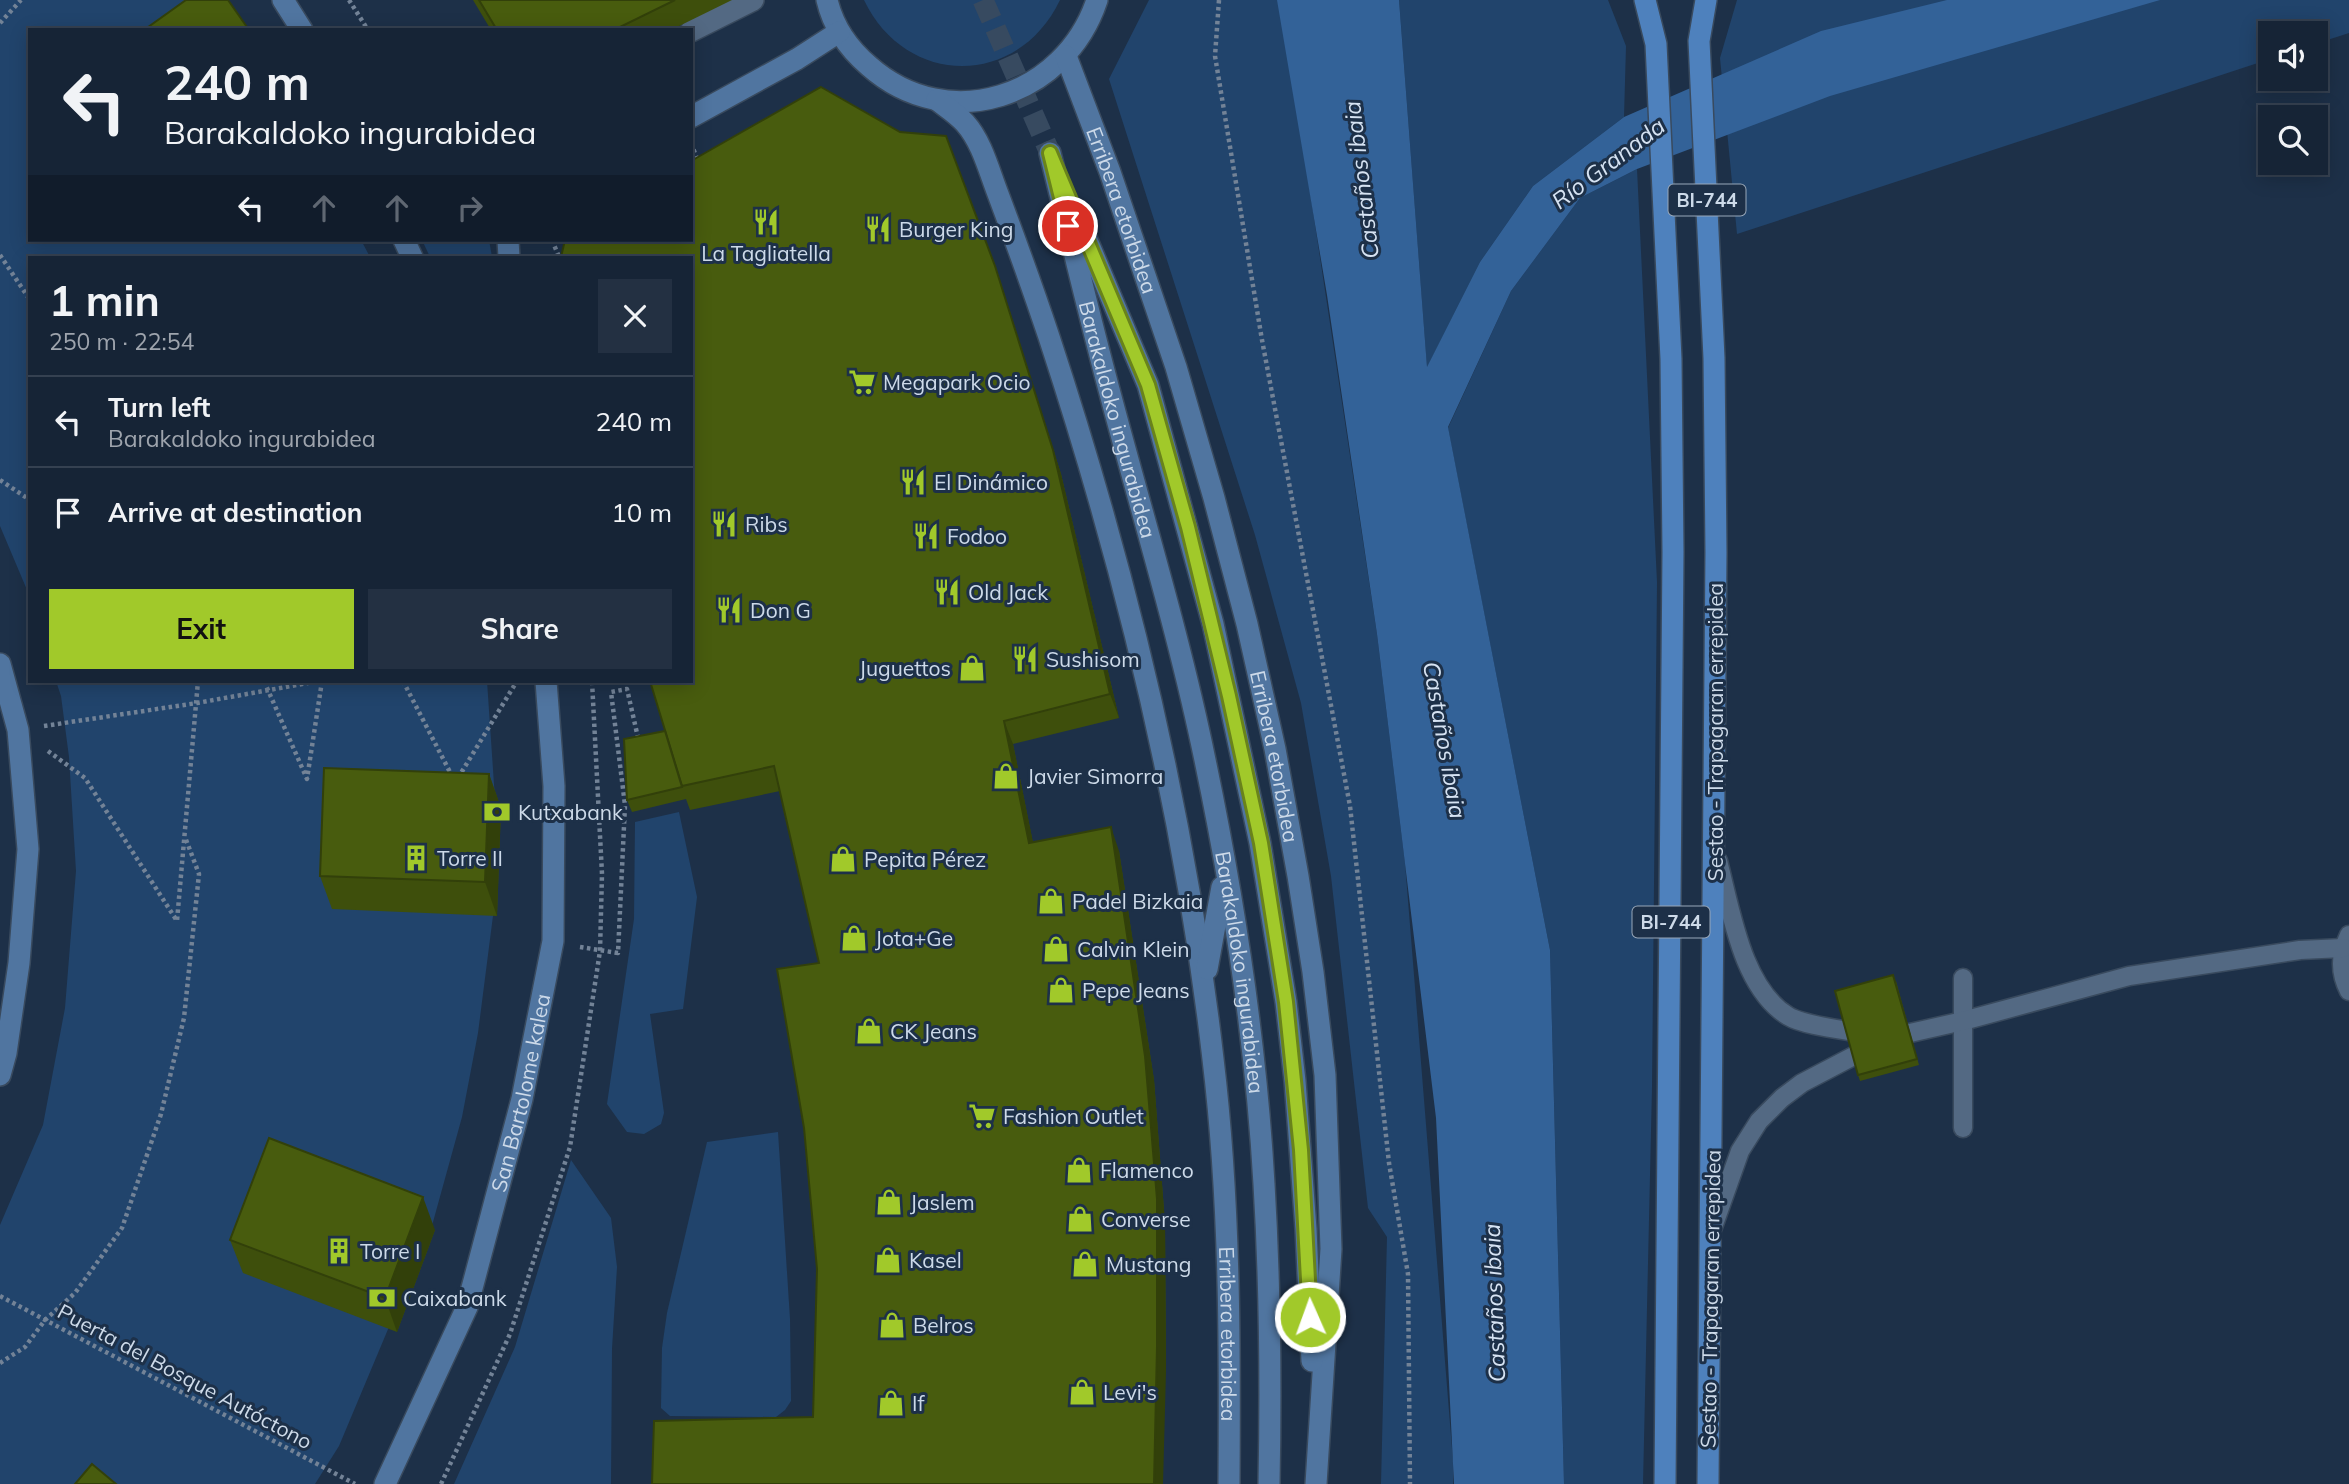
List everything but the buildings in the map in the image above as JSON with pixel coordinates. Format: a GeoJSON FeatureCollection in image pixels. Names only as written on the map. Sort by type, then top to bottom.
{"type":"FeatureCollection","features":[{"type":"Feature","properties":{"kind":"main road","name":"Sestao - Trapagaran errepidea"},"geometry":{"type":"LineString","coordinates":[[1645,0],[1656,44],[1671,359],[1674,552],[1665,1484]]}},
{"type":"Feature","properties":{"kind":"main road","name":"Sestao - Trapagaran errepidea"},"geometry":{"type":"LineString","coordinates":[[1706,0],[1699,41],[1714,358],[1716,552],[1708,1484]]}},
{"type":"Feature","properties":{"kind":"street"},"geometry":{"type":"LineString","coordinates":[[283,0],[301,28]]}},
{"type":"Feature","properties":{"kind":"street"},"geometry":{"type":"LineString","coordinates":[[693,30],[753,0]]}},
{"type":"Feature","properties":{"kind":"street"},"geometry":{"type":"LineString","coordinates":[[827,0],[839,32],[858,57],[881,77],[907,91],[937,100],[972,102],[1007,95],[1039,79],[1066,56],[1081,37],[1097,0]]}},
{"type":"Feature","properties":{"kind":"street"},"geometry":{"type":"LineString","coordinates":[[693,116],[797,59],[839,32]]}},
{"type":"Feature","properties":{"kind":"street","name":"Erribera etorbidea"},"geometry":{"type":"LineString","coordinates":[[1066,56],[1110,172],[1177,367],[1247,624],[1275,749],[1298,876],[1325,1075],[1331,1249],[1316,1476]]}},
{"type":"Feature","properties":{"kind":"street","name":"Erribera etorbidea"},"geometry":{"type":"LineString","coordinates":[[937,100],[965,123],[979,144],[1028,272],[1062,377],[1125,598],[1168,781],[1213,1060],[1229,1291],[1229,1484]]}},
{"type":"Feature","properties":{"kind":"street","name":"Barakaldoko ingurabidea"},"geometry":{"type":"LineString","coordinates":[[1269,1484],[1268,1264],[1264,1182],[1258,1104],[1225,872],[1205,759],[1159,570],[1111,398],[1050,153],[1148,385],[1213,624],[1261,843],[1286,1002],[1295,1081],[1306,1229],[1316,1476]]}},
{"type":"Feature","properties":{"kind":"street"},"geometry":{"type":"LineString","coordinates":[[0,664],[18,730],[28,849],[19,963],[6,1053],[0,1075]]}},
{"type":"Feature","properties":{"kind":"street","name":"San Bartolome kalea"},"geometry":{"type":"LineString","coordinates":[[385,1484],[467,1307],[522,1099],[553,941],[554,786],[546,683]]}},
{"type":"Feature","properties":{"kind":"street"},"geometry":{"type":"LineString","coordinates":[[1203,987],[1225,872]]}},
{"type":"Feature","properties":{"kind":"lane"},"geometry":{"type":"LineString","coordinates":[[1714,847],[1744,956],[1764,997],[1789,1017],[1888,1038]]}},
{"type":"Feature","properties":{"kind":"lane"},"geometry":{"type":"LineString","coordinates":[[1711,1233],[1740,1151],[1759,1121],[1802,1083],[1888,1038],[1963,1021],[2129,976],[2346,942],[2341,965],[2344,982],[2349,991]]}},
{"type":"Feature","properties":{"kind":"lane"},"geometry":{"type":"LineString","coordinates":[[1963,978],[1963,1128]]}},
{"type":"Feature","properties":{"kind":"path"},"geometry":{"type":"LineString","coordinates":[[0,23],[22,0]]}},
{"type":"Feature","properties":{"kind":"path"},"geometry":{"type":"LineString","coordinates":[[349,0],[367,28]]}},
{"type":"Feature","properties":{"kind":"path"},"geometry":{"type":"LineString","coordinates":[[1219,0],[1215,56],[1262,340],[1350,806],[1389,1163],[1408,1274],[1410,1484]]}},
{"type":"Feature","properties":{"kind":"path"},"geometry":{"type":"LineString","coordinates":[[693,147],[701,168]]}},
{"type":"Feature","properties":{"kind":"path"},"geometry":{"type":"LineString","coordinates":[[0,255],[28,297]]}},
{"type":"Feature","properties":{"kind":"path"},"geometry":{"type":"LineString","coordinates":[[0,480],[28,499]]}},
{"type":"Feature","properties":{"kind":"path"},"geometry":{"type":"LineString","coordinates":[[18,730],[85,778],[177,921],[198,683]]}},
{"type":"Feature","properties":{"kind":"path"},"geometry":{"type":"LineString","coordinates":[[265,683],[307,779],[321,683]]}},
{"type":"Feature","properties":{"kind":"path"},"geometry":{"type":"LineString","coordinates":[[18,730],[309,683]]}},
{"type":"Feature","properties":{"kind":"path"},"geometry":{"type":"LineString","coordinates":[[404,683],[455,782],[517,683]]}},
{"type":"Feature","properties":{"kind":"path"},"geometry":{"type":"LineString","coordinates":[[441,1484],[510,1334],[570,1147],[600,951],[602,873],[593,683]]}},
{"type":"Feature","properties":{"kind":"path"},"geometry":{"type":"LineString","coordinates":[[553,941],[618,953],[625,805],[611,692],[627,689],[639,744],[649,741]]}},
{"type":"Feature","properties":{"kind":"path"},"geometry":{"type":"LineString","coordinates":[[0,1363],[25,1347],[45,1320],[75,1293],[122,1228],[161,1114],[184,1018],[199,874],[185,837]]}},
{"type":"Feature","properties":{"kind":"path","name":"Puerta del Bosque Autóctono"},"geometry":{"type":"LineString","coordinates":[[0,1296],[355,1484]]}},
{"type":"Feature","properties":{"kind":"shaded area"},"geometry":{"type":"Polygon","coordinates":[[[0,0],[214,0],[235,28],[28,28],[28,242],[362,242],[369,256],[28,256],[28,592],[0,526],[0,0]]]}},
{"type":"Feature","properties":{"kind":"shaded area"},"geometry":{"type":"Polygon","coordinates":[[[864,0],[1060,0],[1041,29],[1018,50],[991,62],[962,66],[933,62],[906,50],[883,29],[864,0]]]}},
{"type":"Feature","properties":{"kind":"shaded area"},"geometry":{"type":"Polygon","coordinates":[[[1149,0],[1281,0],[1377,634],[1405,863],[1453,1484],[1381,1484],[1387,1237],[1368,1208],[1331,876],[1301,703],[1255,535],[1109,79],[1149,0]]]}},
{"type":"Feature","properties":{"kind":"shaded area"},"geometry":{"type":"Polygon","coordinates":[[[1399,0],[1608,0],[1626,46],[1624,117],[1533,186],[1480,262],[1427,368],[1399,0]]]}},
{"type":"Feature","properties":{"kind":"shaded area"},"geometry":{"type":"Polygon","coordinates":[[[1737,0],[2349,0],[2349,33],[2328,40],[2328,21],[2258,21],[2258,63],[1737,234],[1720,58],[1737,0]]]}},
{"type":"Feature","properties":{"kind":"shaded area"},"geometry":{"type":"Polygon","coordinates":[[[1637,169],[1657,582],[1652,1087],[1643,1484],[1564,1484],[1550,950],[1448,428],[1511,291],[1580,198],[1637,169]]]}},
{"type":"Feature","properties":{"kind":"shaded area"},"geometry":{"type":"Polygon","coordinates":[[[423,242],[489,242],[492,256],[430,256],[423,242]]]}},
{"type":"Feature","properties":{"kind":"shaded area"},"geometry":{"type":"Polygon","coordinates":[[[57,683],[487,683],[495,799],[494,908],[478,1033],[462,1117],[433,1222],[339,1446],[315,1484],[0,1484],[0,1225],[43,1125],[65,1008],[76,871],[69,757],[61,696],[57,683]]]}},
{"type":"Feature","properties":{"kind":"shaded area"},"geometry":{"type":"Polygon","coordinates":[[[679,812],[697,897],[683,1009],[650,1014],[664,1113],[661,1124],[644,1134],[627,1132],[607,1104],[634,919],[635,822],[679,812]]]}},
{"type":"Feature","properties":{"kind":"shaded area"},"geometry":{"type":"Polygon","coordinates":[[[778,1132],[790,1319],[791,1401],[776,1417],[670,1416],[661,1408],[662,1348],[667,1313],[707,1142],[778,1132]]]}},
{"type":"Feature","properties":{"kind":"shaded area"},"geometry":{"type":"Polygon","coordinates":[[[571,1160],[611,1218],[617,1267],[612,1349],[611,1484],[454,1484],[515,1347],[571,1160]]]}},
{"type":"Feature","properties":{"kind":"water"},"geometry":{"type":"Polygon","coordinates":[[[1277,0],[1399,0],[1427,367],[1480,262],[1533,186],[1624,117],[1821,31],[1947,0],[2160,0],[1830,96],[1637,169],[1580,198],[1511,291],[1448,427],[1550,950],[1564,1484],[1454,1484],[1436,1118],[1377,634],[1327,295],[1277,0]]]}},
{"type":"Feature","properties":{"kind":"tunnel"},"geometry":{"type":"LineString","coordinates":[[983,0],[1050,153]]}},
{"type":"Feature","properties":{"kind":"place","name":"La Tagliatella"},"geometry":{"type":"Point","coordinates":[766,222]}},
{"type":"Feature","properties":{"kind":"place","name":"Burger King"},"geometry":{"type":"Point","coordinates":[878,229]}},
{"type":"Feature","properties":{"kind":"place","name":"Megapark Ocio"},"geometry":{"type":"Point","coordinates":[862,382]}},
{"type":"Feature","properties":{"kind":"place","name":"El Dinámico"},"geometry":{"type":"Point","coordinates":[913,482]}},
{"type":"Feature","properties":{"kind":"place","name":"Ribs"},"geometry":{"type":"Point","coordinates":[724,524]}},
{"type":"Feature","properties":{"kind":"place","name":"Fodoo"},"geometry":{"type":"Point","coordinates":[926,536]}},
{"type":"Feature","properties":{"kind":"place","name":"Old Jack"},"geometry":{"type":"Point","coordinates":[947,592]}},
{"type":"Feature","properties":{"kind":"place","name":"Don G"},"geometry":{"type":"Point","coordinates":[729,610]}},
{"type":"Feature","properties":{"kind":"place","name":"Sushisom"},"geometry":{"type":"Point","coordinates":[1025,659]}},
{"type":"Feature","properties":{"kind":"place","name":"Juguettos"},"geometry":{"type":"Point","coordinates":[972,668]}},
{"type":"Feature","properties":{"kind":"place","name":"Javier Simorra"},"geometry":{"type":"Point","coordinates":[1006,776]}},
{"type":"Feature","properties":{"kind":"place","name":"Kutxabank"},"geometry":{"type":"Point","coordinates":[497,812]}},
{"type":"Feature","properties":{"kind":"place","name":"Torre II"},"geometry":{"type":"Point","coordinates":[416,858]}},
{"type":"Feature","properties":{"kind":"place","name":"Pepita Pérez"},"geometry":{"type":"Point","coordinates":[843,859]}},
{"type":"Feature","properties":{"kind":"place","name":"Padel Bizkaia"},"geometry":{"type":"Point","coordinates":[1051,901]}},
{"type":"Feature","properties":{"kind":"place","name":"Jota+Ge"},"geometry":{"type":"Point","coordinates":[854,938]}},
{"type":"Feature","properties":{"kind":"place","name":"Calvin Klein"},"geometry":{"type":"Point","coordinates":[1056,949]}},
{"type":"Feature","properties":{"kind":"place","name":"Pepe Jeans"},"geometry":{"type":"Point","coordinates":[1061,990]}},
{"type":"Feature","properties":{"kind":"place","name":"CK Jeans"},"geometry":{"type":"Point","coordinates":[869,1031]}},
{"type":"Feature","properties":{"kind":"place","name":"Fashion Outlet"},"geometry":{"type":"Point","coordinates":[982,1116]}},
{"type":"Feature","properties":{"kind":"place","name":"Flamenco"},"geometry":{"type":"Point","coordinates":[1079,1170]}},
{"type":"Feature","properties":{"kind":"place","name":"Jaslem"},"geometry":{"type":"Point","coordinates":[889,1202]}},
{"type":"Feature","properties":{"kind":"place","name":"Converse"},"geometry":{"type":"Point","coordinates":[1080,1219]}},
{"type":"Feature","properties":{"kind":"place","name":"Torre I"},"geometry":{"type":"Point","coordinates":[339,1251]}},
{"type":"Feature","properties":{"kind":"place","name":"Kasel"},"geometry":{"type":"Point","coordinates":[888,1260]}},
{"type":"Feature","properties":{"kind":"place","name":"Mustang"},"geometry":{"type":"Point","coordinates":[1085,1264]}},
{"type":"Feature","properties":{"kind":"place","name":"Caixabank"},"geometry":{"type":"Point","coordinates":[382,1298]}},
{"type":"Feature","properties":{"kind":"place","name":"Belros"},"geometry":{"type":"Point","coordinates":[892,1325]}},
{"type":"Feature","properties":{"kind":"place","name":"Levi's"},"geometry":{"type":"Point","coordinates":[1082,1392]}},
{"type":"Feature","properties":{"kind":"place","name":"If"},"geometry":{"type":"Point","coordinates":[891,1403]}},
{"type":"Feature","properties":{"kind":"route"},"geometry":{"type":"LineString","coordinates":[[1068,226],[1050,153],[1148,385],[1213,624],[1261,843],[1286,1002],[1301,1150],[1310,1317]]}},
{"type":"Feature","properties":{"kind":"water label","name":"Río Granada"},"geometry":{"type":"Point","coordinates":[1608,163]}},
{"type":"Feature","properties":{"kind":"water label","name":"Castaños ibaia"},"geometry":{"type":"Point","coordinates":[1361,180]}},
{"type":"Feature","properties":{"kind":"water label","name":"Castaños ibaia"},"geometry":{"type":"Point","coordinates":[1445,740]}},
{"type":"Feature","properties":{"kind":"water label","name":"Castaños ibaia"},"geometry":{"type":"Point","coordinates":[1494,1303]}}]}
